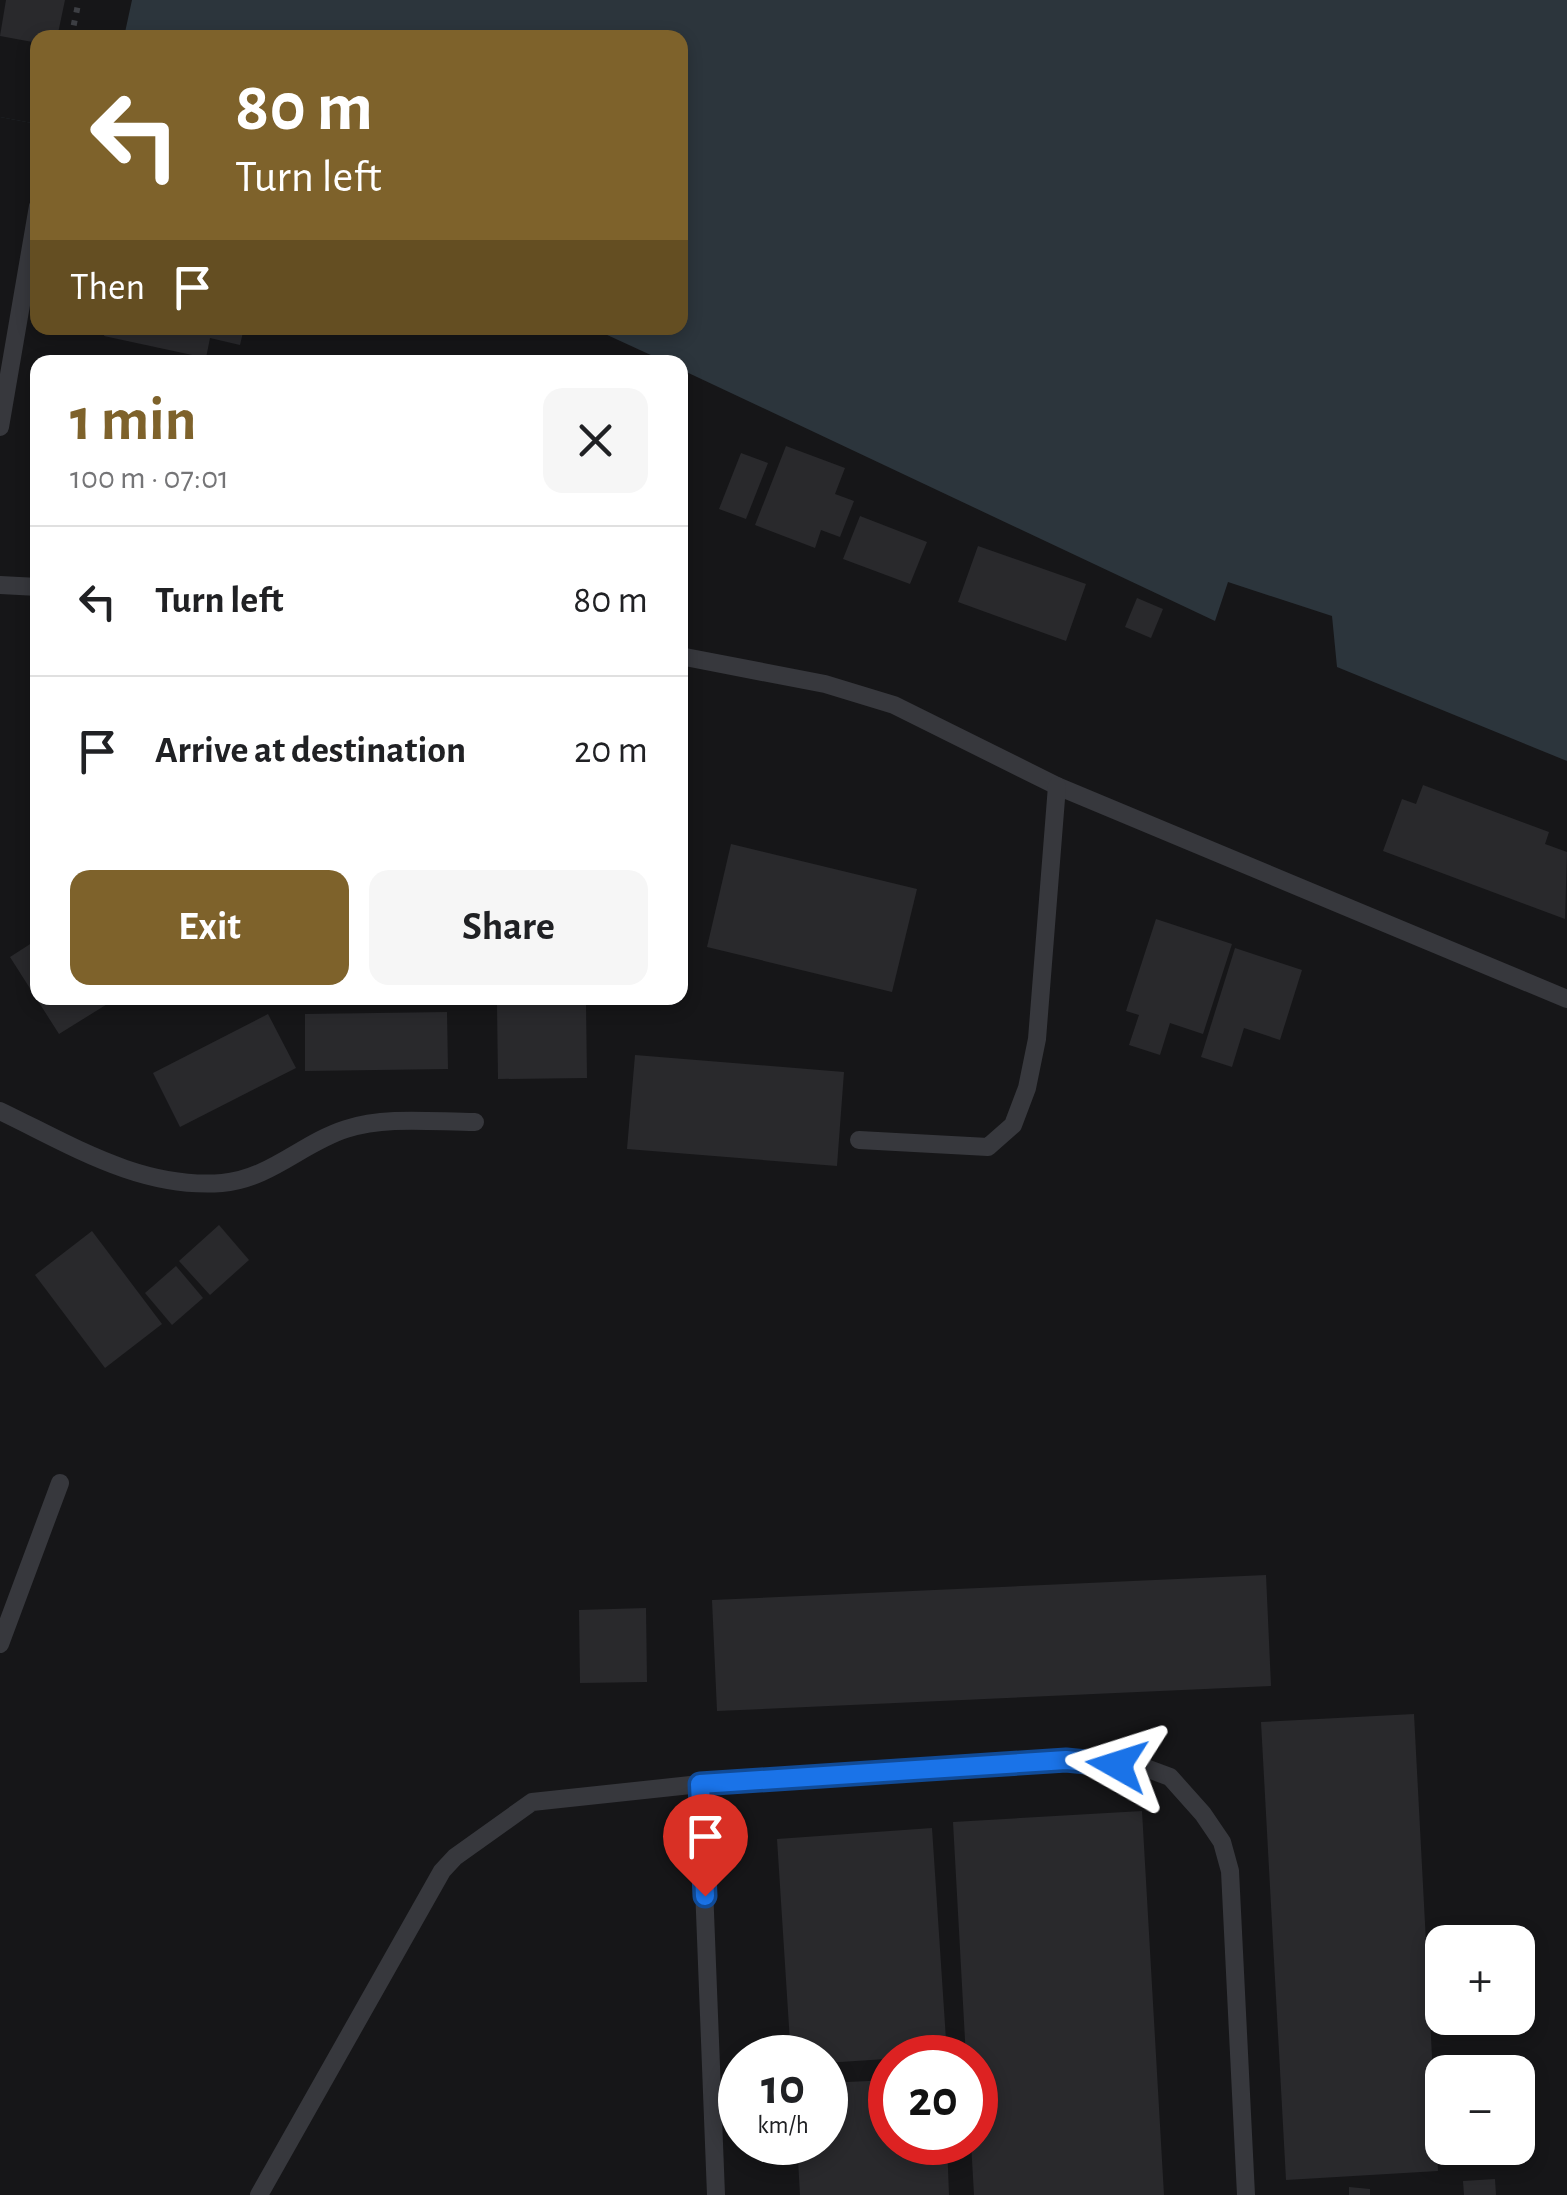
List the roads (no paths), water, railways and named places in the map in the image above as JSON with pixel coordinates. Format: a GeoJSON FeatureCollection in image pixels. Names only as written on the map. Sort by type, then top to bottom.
{"type":"FeatureCollection","features":[{"type":"Feature","properties":{"kind":"lane"},"geometry":{"type":"LineString","coordinates":[[0,428],[30,253]]}},
{"type":"Feature","properties":{"kind":"lane"},"geometry":{"type":"LineString","coordinates":[[0,585],[30,587]]}},
{"type":"Feature","properties":{"kind":"lane"},"geometry":{"type":"LineString","coordinates":[[688,658],[858,692],[940,726],[1057,786],[1567,998]]}},
{"type":"Feature","properties":{"kind":"lane"},"geometry":{"type":"LineString","coordinates":[[859,1140],[988,1146],[1012,1124],[1027,1088],[1037,1040],[1057,786]]}},
{"type":"Feature","properties":{"kind":"lane"},"geometry":{"type":"LineString","coordinates":[[0,1111],[96,1159],[142,1175],[186,1183],[224,1183],[263,1174],[347,1128],[389,1122],[475,1122]]}},
{"type":"Feature","properties":{"kind":"lane"},"geometry":{"type":"LineString","coordinates":[[0,1644],[60,1484]]}},
{"type":"Feature","properties":{"kind":"lane"},"geometry":{"type":"LineString","coordinates":[[259,2195],[442,1871],[455,1857],[532,1802],[700,1784],[1066,1760],[1143,1767],[1170,1777],[1222,1842],[1230,1871],[1246,2195]]}},
{"type":"Feature","properties":{"kind":"lane"},"geometry":{"type":"LineString","coordinates":[[700,1784],[716,2195]]}}]}
